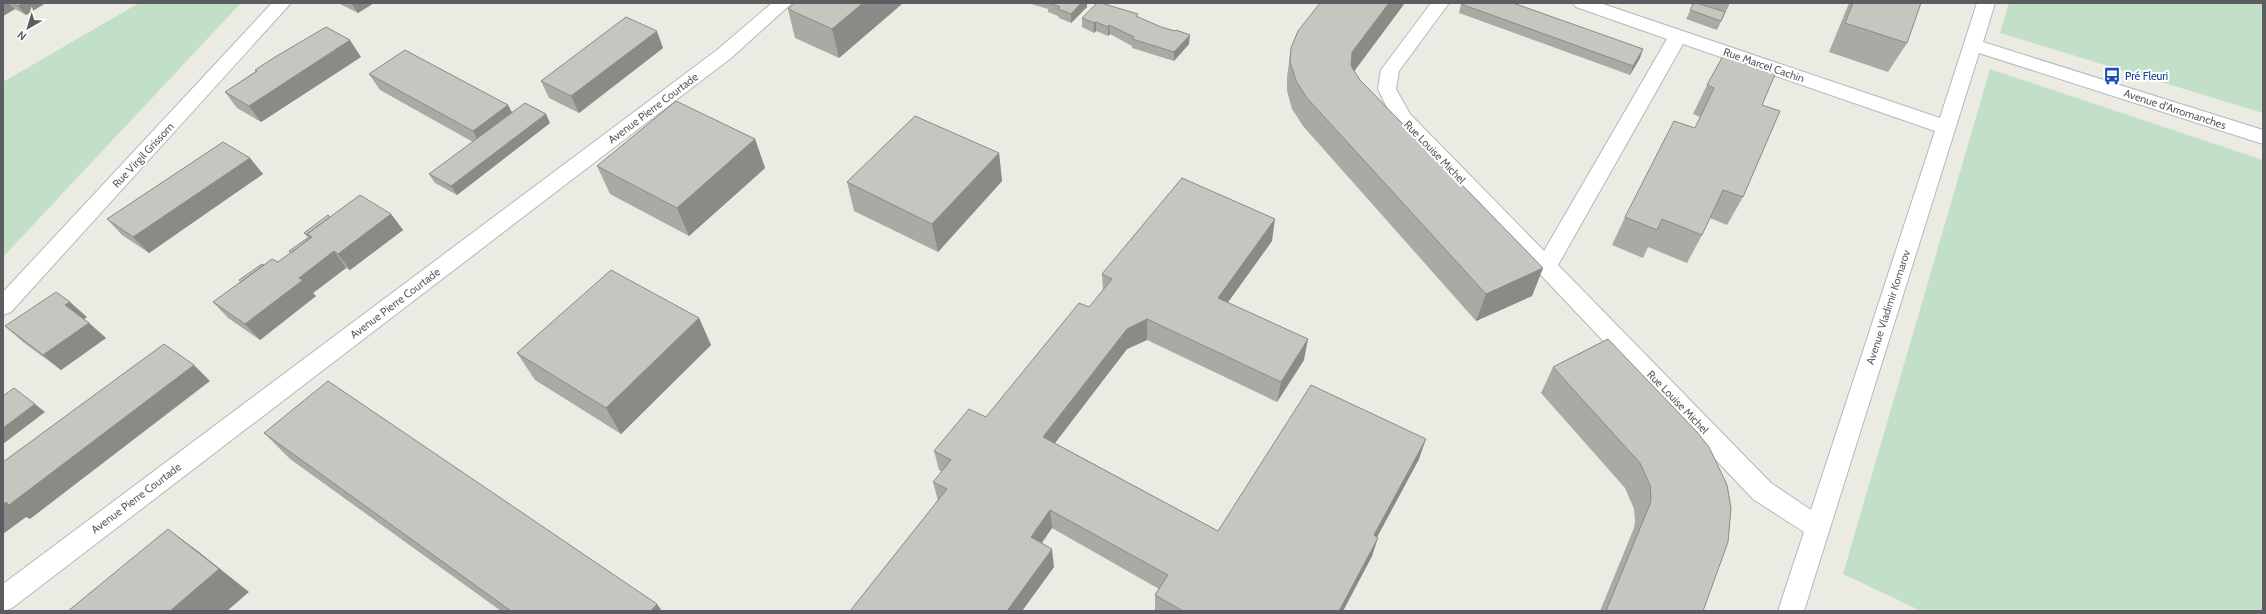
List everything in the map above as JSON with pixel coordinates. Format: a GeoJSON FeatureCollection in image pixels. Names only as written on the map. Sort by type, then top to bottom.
{"type":"FeatureCollection","features":[{"type":"Feature","properties":{"kind":"street","name":"Rue Virgil Grissom"},"geometry":{"type":"LineString","coordinates":[[3,306],[282,3]]}},
{"type":"Feature","properties":{"kind":"street","name":"Avenue Pierre Courtade"},"geometry":{"type":"LineString","coordinates":[[3,599],[724,54],[783,3]]}},
{"type":"Feature","properties":{"kind":"street","name":"Rue Louise Michel"},"geometry":{"type":"LineString","coordinates":[[1440,3],[1390,70],[1387,90],[1402,118],[1740,466],[1762,491],[1818,528]]}},
{"type":"Feature","properties":{"kind":"street","name":"Rue Marcel Cachin"},"geometry":{"type":"LineString","coordinates":[[1582,3],[1946,127]]}},
{"type":"Feature","properties":{"kind":"street","name":"Avenue Vladimir Komarov"},"geometry":{"type":"LineString","coordinates":[[1791,611],[1986,3]]}},
{"type":"Feature","properties":{"kind":"street"},"geometry":{"type":"LineString","coordinates":[[1546,266],[1678,36]]}},
{"type":"Feature","properties":{"kind":"street","name":"Avenue d'Arromanches"},"geometry":{"type":"LineString","coordinates":[[1973,45],[2263,137]]}},
{"type":"Feature","properties":{"kind":"green space"},"geometry":{"type":"Polygon","coordinates":[[[139,3],[241,3],[3,257],[3,82],[139,3]]]}},
{"type":"Feature","properties":{"kind":"green space"},"geometry":{"type":"Polygon","coordinates":[[[2009,3],[2263,3],[2263,113],[2000,33],[2009,3]]]}},
{"type":"Feature","properties":{"kind":"green space"},"geometry":{"type":"Polygon","coordinates":[[[1990,69],[2263,160],[2263,611],[1921,611],[1843,574],[1990,69]]]}},
{"type":"Feature","properties":{"kind":"building"},"geometry":{"type":"Polygon","coordinates":[[[13,3],[22,3],[18,6],[13,3]]]}},
{"type":"Feature","properties":{"kind":"building"},"geometry":{"type":"Polygon","coordinates":[[[795,3],[863,3],[832,29],[788,9],[795,3]]]}},
{"type":"Feature","properties":{"kind":"building"},"geometry":{"type":"Polygon","coordinates":[[[1049,3],[1081,3],[1071,14],[1058,9],[1060,7],[1049,3]]]}},
{"type":"Feature","properties":{"kind":"building"},"geometry":{"type":"Polygon","coordinates":[[[1097,3],[1138,14],[1136,16],[1161,27],[1190,35],[1174,52],[1132,39],[1134,37],[1109,25],[1108,27],[1082,18],[1097,3]]]}},
{"type":"Feature","properties":{"kind":"building"},"geometry":{"type":"Polygon","coordinates":[[[1320,3],[1389,3],[1352,52],[1351,66],[1360,80],[1543,268],[1486,294],[1307,98],[1296,81],[1290,62],[1291,48],[1298,31],[1320,3]]]}},
{"type":"Feature","properties":{"kind":"building"},"geometry":{"type":"Polygon","coordinates":[[[1513,3],[1643,49],[1633,66],[1461,4],[1513,3]]]}},
{"type":"Feature","properties":{"kind":"building"},"geometry":{"type":"Polygon","coordinates":[[[1694,3],[1725,12],[1721,21],[1690,10],[1694,3]]]}},
{"type":"Feature","properties":{"kind":"building"},"geometry":{"type":"Polygon","coordinates":[[[1853,3],[1921,3],[1907,43],[1845,23],[1853,3]]]}},
{"type":"Feature","properties":{"kind":"building"},"geometry":{"type":"Polygon","coordinates":[[[626,17],[657,31],[571,96],[541,81],[626,17]]]}},
{"type":"Feature","properties":{"kind":"building"},"geometry":{"type":"Polygon","coordinates":[[[326,27],[350,40],[249,106],[225,92],[275,57],[326,27]]]}},
{"type":"Feature","properties":{"kind":"building"},"geometry":{"type":"Polygon","coordinates":[[[405,50],[508,105],[473,131],[369,74],[405,50]]]}},
{"type":"Feature","properties":{"kind":"building"},"geometry":{"type":"Polygon","coordinates":[[[1724,54],[1776,72],[1762,105],[1780,111],[1743,197],[1723,190],[1702,235],[1662,219],[1657,230],[1625,217],[1674,121],[1695,128],[1714,88],[1707,85],[1724,54]]]}},
{"type":"Feature","properties":{"kind":"building"},"geometry":{"type":"Polygon","coordinates":[[[676,101],[755,139],[677,208],[597,166],[676,101]]]}},
{"type":"Feature","properties":{"kind":"building"},"geometry":{"type":"Polygon","coordinates":[[[525,103],[546,114],[451,186],[429,174],[525,103]]]}},
{"type":"Feature","properties":{"kind":"building"},"geometry":{"type":"Polygon","coordinates":[[[915,116],[999,153],[932,224],[847,182],[915,116]]]}},
{"type":"Feature","properties":{"kind":"building"},"geometry":{"type":"Polygon","coordinates":[[[223,142],[250,158],[133,237],[107,219],[223,142]]]}},
{"type":"Feature","properties":{"kind":"building"},"geometry":{"type":"Polygon","coordinates":[[[1182,178],[1275,219],[1218,298],[1308,339],[1281,382],[1147,319],[1127,329],[1043,437],[1218,531],[1311,385],[1426,439],[1374,535],[1378,538],[1339,611],[1183,611],[1155,595],[1168,575],[1050,510],[1031,537],[1052,549],[1007,611],[850,611],[947,489],[933,482],[951,460],[934,451],[969,409],[986,417],[1079,303],[1089,307],[1112,279],[1102,274],[1182,178]]]}},
{"type":"Feature","properties":{"kind":"building"},"geometry":{"type":"Polygon","coordinates":[[[360,195],[391,214],[338,254],[334,251],[299,278],[303,280],[245,324],[213,302],[272,259],[278,262],[312,237],[307,234],[360,195]]]}},
{"type":"Feature","properties":{"kind":"building"},"geometry":{"type":"Polygon","coordinates":[[[328,215],[330,217],[307,234],[308,235],[304,233],[328,215]]]}},
{"type":"Feature","properties":{"kind":"building"},"geometry":{"type":"Polygon","coordinates":[[[309,237],[310,238],[291,253],[289,251],[309,237]]]}},
{"type":"Feature","properties":{"kind":"building"},"geometry":{"type":"Polygon","coordinates":[[[262,264],[264,265],[241,282],[239,280],[262,264]]]}},
{"type":"Feature","properties":{"kind":"building"},"geometry":{"type":"Polygon","coordinates":[[[611,270],[699,318],[606,408],[517,353],[611,270]]]}},
{"type":"Feature","properties":{"kind":"building"},"geometry":{"type":"Polygon","coordinates":[[[56,292],[70,302],[65,305],[89,323],[43,355],[5,326],[56,292]]]}},
{"type":"Feature","properties":{"kind":"building"},"geometry":{"type":"Polygon","coordinates":[[[1608,339],[1697,432],[1709,447],[1727,485],[1731,508],[1728,542],[1703,611],[1606,611],[1650,504],[1650,485],[1640,463],[1553,367],[1608,339]]]}},
{"type":"Feature","properties":{"kind":"building"},"geometry":{"type":"Polygon","coordinates":[[[164,344],[194,365],[9,505],[6,502],[3,504],[3,462],[164,344]]]}},
{"type":"Feature","properties":{"kind":"building"},"geometry":{"type":"Polygon","coordinates":[[[328,381],[657,604],[651,611],[511,611],[264,433],[328,381]]]}},
{"type":"Feature","properties":{"kind":"building"},"geometry":{"type":"Polygon","coordinates":[[[14,388],[35,404],[3,428],[3,396],[14,388]]]}},
{"type":"Feature","properties":{"kind":"building"},"geometry":{"type":"Polygon","coordinates":[[[168,529],[219,569],[170,611],[68,611],[168,529]]]}},
{"type":"Feature","properties":{"kind":"place","name":"Pré Fleuri"},"geometry":{"type":"Point","coordinates":[2112,76]}}]}
